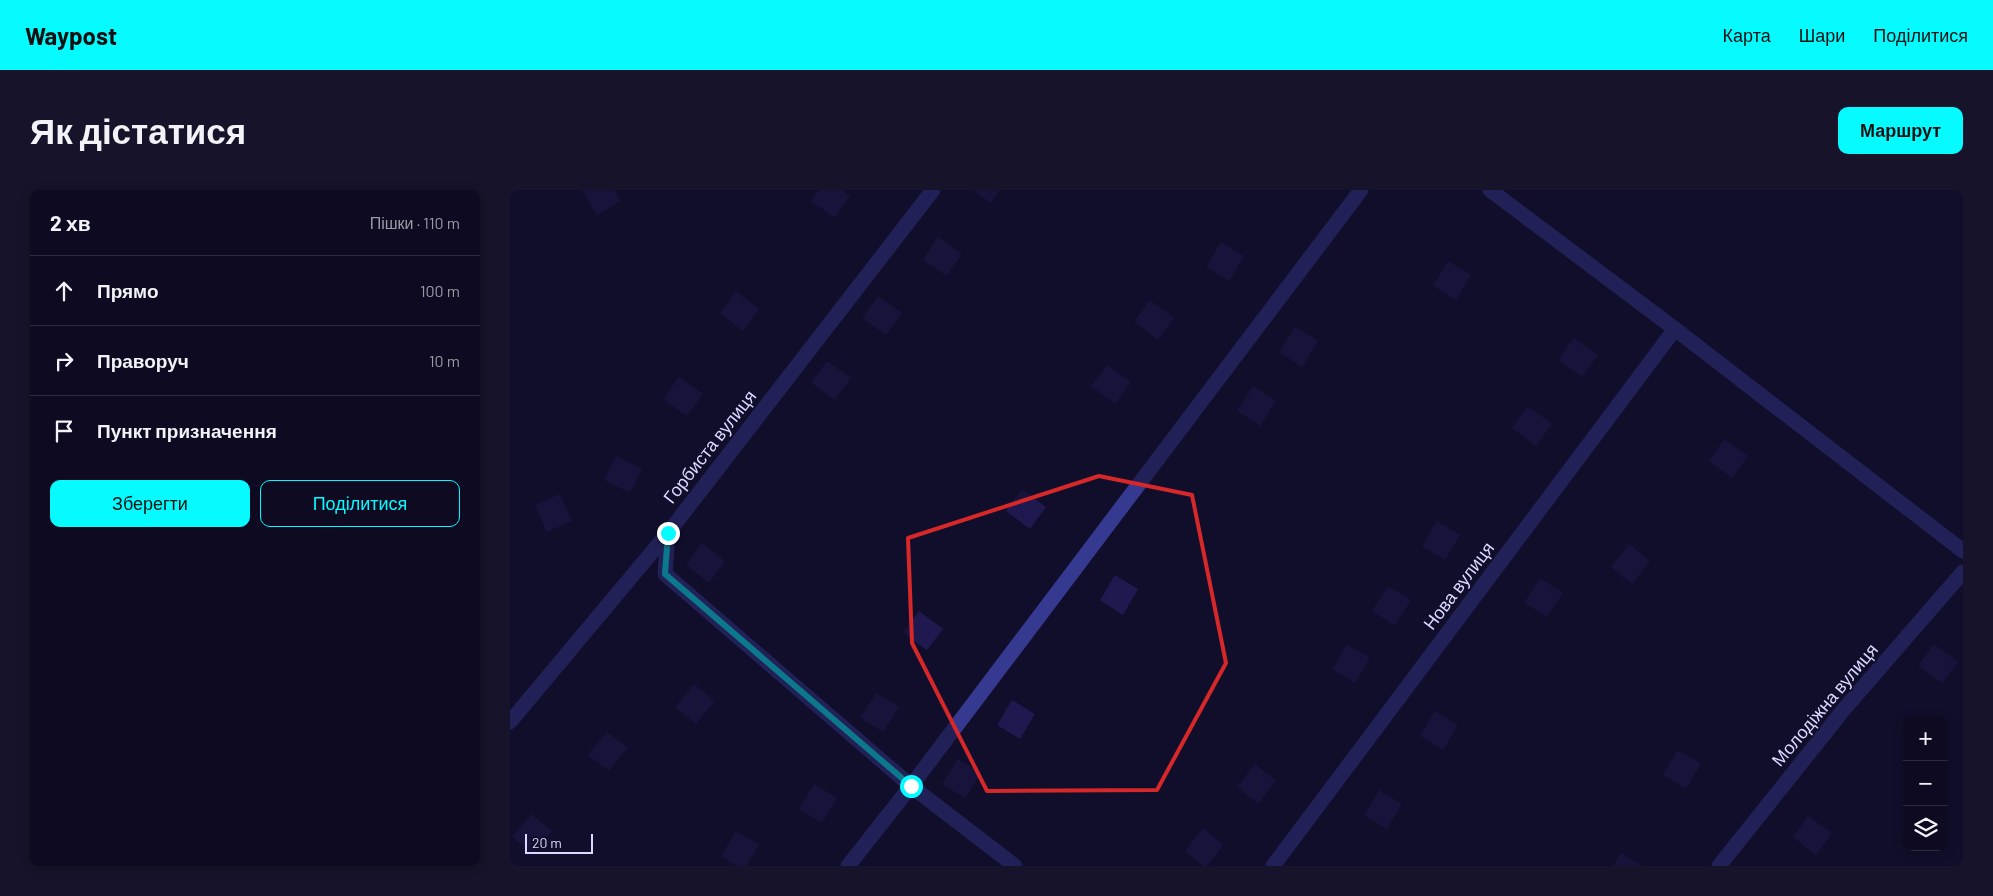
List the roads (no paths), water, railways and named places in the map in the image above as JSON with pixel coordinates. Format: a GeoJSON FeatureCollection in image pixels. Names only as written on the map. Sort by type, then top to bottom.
{"type":"FeatureCollection","features":[{"type":"Feature","properties":{"kind":"street","name":"Горбиста вулиця"},"geometry":{"type":"LineString","coordinates":[[510,722],[668,533],[933,190]]}},
{"type":"Feature","properties":{"kind":"street"},"geometry":{"type":"LineString","coordinates":[[848,866],[911,786],[1361,190]]}},
{"type":"Feature","properties":{"kind":"street"},"geometry":{"type":"LineString","coordinates":[[1490,190],[1675,329],[1963,551]]}},
{"type":"Feature","properties":{"kind":"street","name":"Нова вулиця"},"geometry":{"type":"LineString","coordinates":[[1273,866],[1675,329]]}},
{"type":"Feature","properties":{"kind":"street"},"geometry":{"type":"LineString","coordinates":[[668,533],[665,574],[911,786],[1014,866]]}},
{"type":"Feature","properties":{"kind":"street","name":"Молодіжна вулиця"},"geometry":{"type":"LineString","coordinates":[[1720,866],[1845,708],[1963,572]]}}]}
